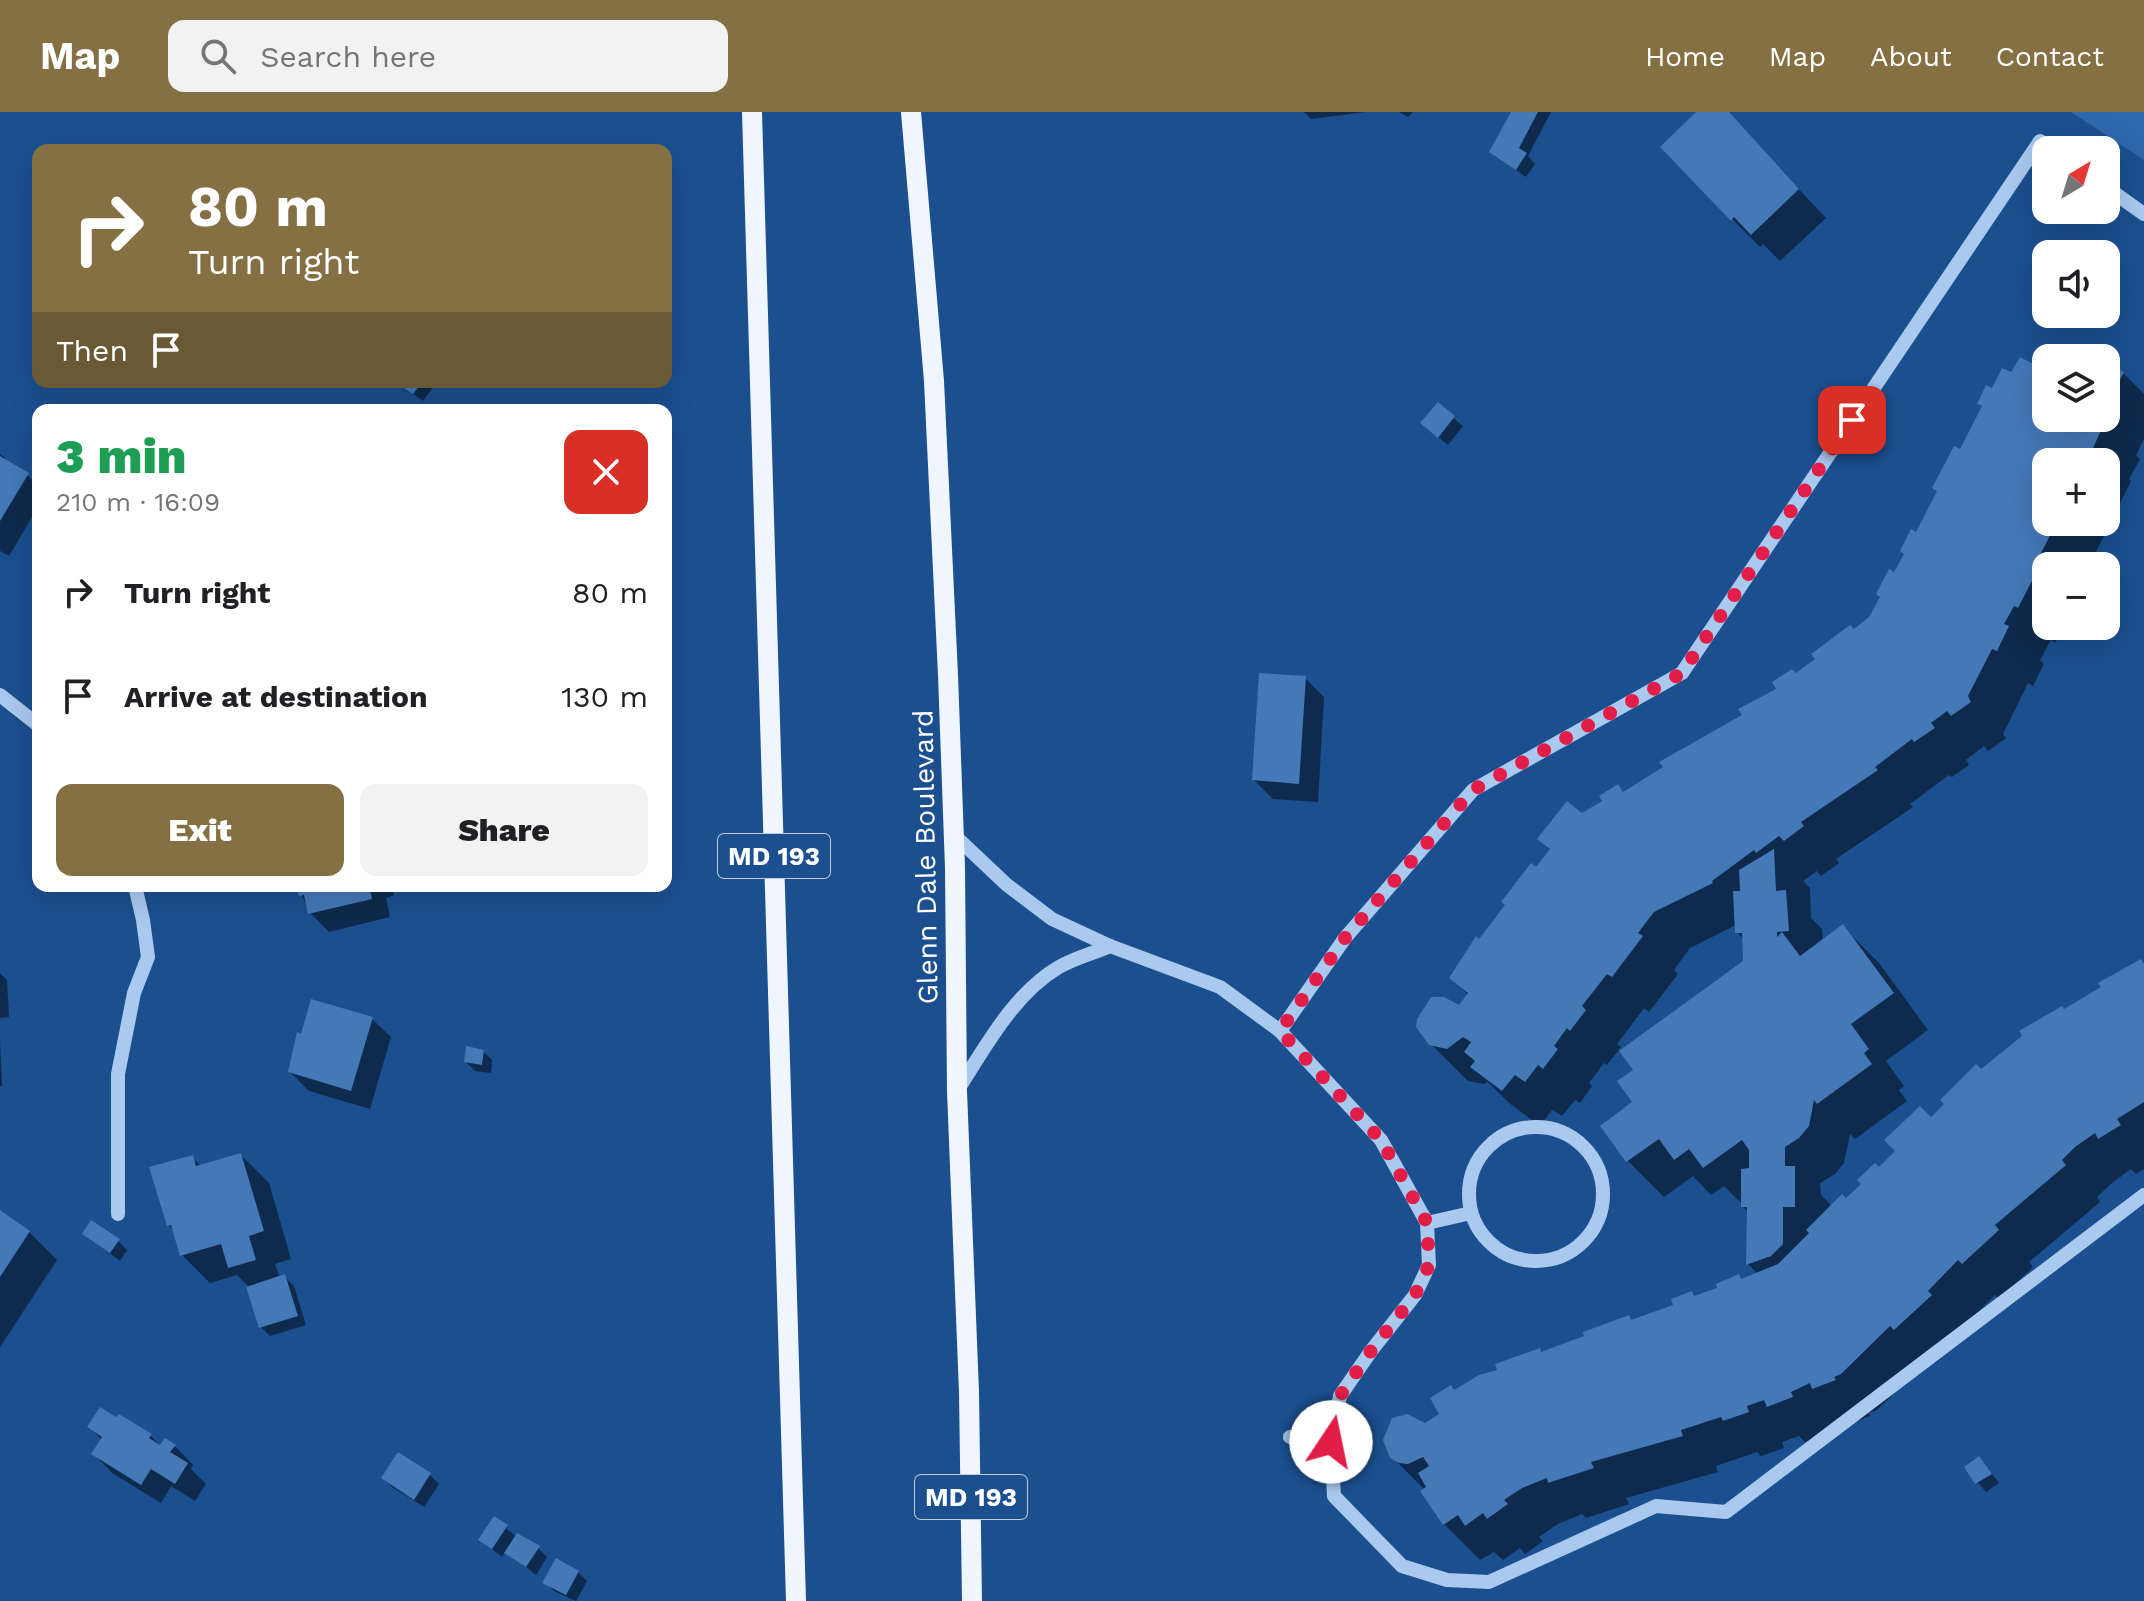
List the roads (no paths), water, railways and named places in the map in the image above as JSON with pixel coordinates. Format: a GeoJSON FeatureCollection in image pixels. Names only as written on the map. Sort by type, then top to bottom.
{"type":"FeatureCollection","features":[{"type":"Feature","properties":{"kind":"main road","name":"MD 193"},"geometry":{"type":"LineString","coordinates":[[752,112],[796,1601]]}},
{"type":"Feature","properties":{"kind":"main road","name":"Glenn Dale Boulevard"},"geometry":{"type":"LineString","coordinates":[[911,112],[934,381],[954,835],[957,1091],[969,1392],[972,1601]]}},
{"type":"Feature","properties":{"kind":"street"},"geometry":{"type":"LineString","coordinates":[[1280,1031],[1345,938],[1473,790],[1682,673],[2032,153]]}},
{"type":"Feature","properties":{"kind":"street"},"geometry":{"type":"LineString","coordinates":[[2120,197],[2144,214]]}},
{"type":"Feature","properties":{"kind":"street"},"geometry":{"type":"LineString","coordinates":[[0,695],[32,720]]}},
{"type":"Feature","properties":{"kind":"street"},"geometry":{"type":"LineString","coordinates":[[954,835],[1007,885],[1052,919],[1110,946],[1220,987],[1280,1031],[1381,1140],[1427,1223],[1429,1265],[1415,1295],[1340,1396],[1331,1442],[1334,1496],[1402,1566],[1447,1580],[1489,1582],[1656,1506],[1726,1512],[2144,1195]]}},
{"type":"Feature","properties":{"kind":"street"},"geometry":{"type":"LineString","coordinates":[[118,1214],[118,1074],[134,993],[148,957],[136,892]]}},
{"type":"Feature","properties":{"kind":"street"},"geometry":{"type":"LineString","coordinates":[[957,1091],[1000,1026],[1027,993],[1058,968],[1110,946]]}},
{"type":"Feature","properties":{"kind":"street"},"geometry":{"type":"LineString","coordinates":[[1543,1127],[1564,1133],[1583,1146],[1596,1163],[1602,1185],[1602,1207],[1594,1228],[1580,1245],[1561,1256],[1539,1261],[1517,1258],[1497,1249],[1481,1234],[1471,1213],[1468,1192],[1473,1170],[1484,1151],[1500,1137],[1521,1128],[1543,1127]]}},
{"type":"Feature","properties":{"kind":"street"},"geometry":{"type":"LineString","coordinates":[[1427,1223],[1471,1213]]}},
{"type":"Feature","properties":{"kind":"street"},"geometry":{"type":"LineString","coordinates":[[1290,1437],[1331,1442]]}}]}
